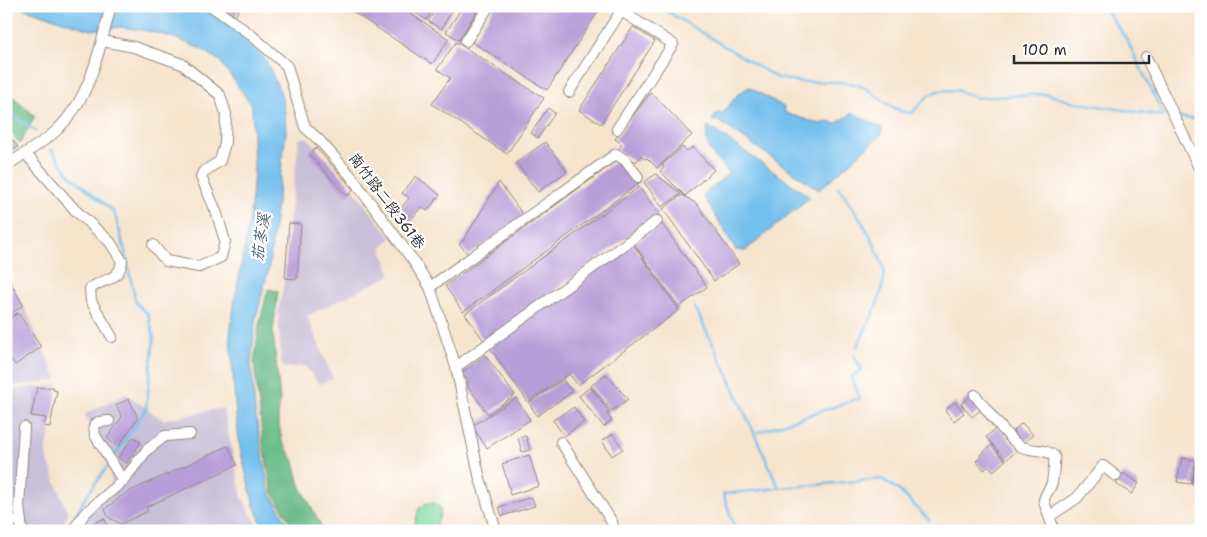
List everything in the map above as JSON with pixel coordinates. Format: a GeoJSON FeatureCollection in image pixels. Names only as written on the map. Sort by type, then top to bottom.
{"type":"FeatureCollection","features":[{"type":"Feature","properties":{"kind":"street"},"geometry":{"type":"LineString","coordinates":[[6,166],[59,129],[77,106],[90,80],[111,6]]}},
{"type":"Feature","properties":{"kind":"street","name":"南竹路二段361巷"},"geometry":{"type":"LineString","coordinates":[[212,6],[250,34],[288,66],[305,127],[350,175],[412,259],[430,287],[456,367],[474,456],[496,531]]}},
{"type":"Feature","properties":{"kind":"street"},"geometry":{"type":"LineString","coordinates":[[466,41],[489,6]]}},
{"type":"Feature","properties":{"kind":"street"},"geometry":{"type":"LineString","coordinates":[[569,92],[618,8],[673,44],[617,129]]}},
{"type":"Feature","properties":{"kind":"street"},"geometry":{"type":"LineString","coordinates":[[102,38],[134,46],[182,64],[220,95],[226,114],[225,143],[220,161],[203,172],[201,177],[216,211],[225,241],[221,258],[199,267],[166,261],[153,245]]}},
{"type":"Feature","properties":{"kind":"street"},"geometry":{"type":"LineString","coordinates":[[1146,57],[1201,172]]}},
{"type":"Feature","properties":{"kind":"street"},"geometry":{"type":"LineString","coordinates":[[25,153],[75,210],[110,242],[122,261],[120,271],[115,276],[94,284],[90,289],[91,301],[112,337]]}},
{"type":"Feature","properties":{"kind":"street"},"geometry":{"type":"LineString","coordinates":[[430,287],[616,154],[625,160],[638,177]]}},
{"type":"Feature","properties":{"kind":"street"},"geometry":{"type":"LineString","coordinates":[[456,367],[657,221]]}},
{"type":"Feature","properties":{"kind":"street"},"geometry":{"type":"LineString","coordinates":[[975,395],[1002,428],[1020,446],[1050,452],[1054,456],[1052,484],[1043,504],[1050,516],[1054,531]]}},
{"type":"Feature","properties":{"kind":"street"},"geometry":{"type":"LineString","coordinates":[[109,421],[98,422],[94,426],[95,435],[123,481]]}},
{"type":"Feature","properties":{"kind":"street"},"geometry":{"type":"LineString","coordinates":[[6,521],[21,526],[19,506],[24,427]]}},
{"type":"Feature","properties":{"kind":"street"},"geometry":{"type":"LineString","coordinates":[[73,531],[85,513],[123,481],[147,450],[165,436],[190,434]]}},
{"type":"Feature","properties":{"kind":"street"},"geometry":{"type":"LineString","coordinates":[[561,442],[612,522],[614,531]]}},
{"type":"Feature","properties":{"kind":"street"},"geometry":{"type":"LineString","coordinates":[[1050,516],[1077,498],[1103,466],[1116,476]]}},
{"type":"Feature","properties":{"kind":"shaded area"},"geometry":{"type":"Polygon","coordinates":[[[307,137],[354,190],[391,238],[381,248],[391,275],[307,316],[333,379],[319,384],[305,366],[284,368],[281,361],[278,312],[285,278],[289,223],[299,139],[307,137]]]}},
{"type":"Feature","properties":{"kind":"shaded area"},"geometry":{"type":"Polygon","coordinates":[[[6,274],[24,306],[57,380],[6,387],[6,274]]]}},
{"type":"Feature","properties":{"kind":"shaded area"},"geometry":{"type":"Polygon","coordinates":[[[58,384],[46,455],[68,514],[59,531],[6,531],[6,391],[58,384]]]}},
{"type":"Feature","properties":{"kind":"shaded area"},"geometry":{"type":"Polygon","coordinates":[[[126,394],[163,420],[223,408],[242,497],[260,531],[74,531],[112,485],[106,462],[85,414],[126,394]]]}},
{"type":"Feature","properties":{"kind":"green space"},"geometry":{"type":"Polygon","coordinates":[[[6,90],[35,116],[20,144],[6,127],[6,90]]]}},
{"type":"Feature","properties":{"kind":"green space"},"geometry":{"type":"Polygon","coordinates":[[[268,289],[278,291],[273,332],[280,399],[278,418],[282,441],[294,461],[300,485],[324,531],[295,531],[272,491],[263,443],[254,363],[259,325],[268,289]]]}},
{"type":"Feature","properties":{"kind":"green space"},"geometry":{"type":"Polygon","coordinates":[[[426,503],[434,503],[440,507],[440,516],[434,531],[420,531],[414,528],[419,508],[426,503]]]}},
{"type":"Feature","properties":{"kind":"water","name":"茄苳溪"},"geometry":{"type":"Polygon","coordinates":[[[16,6],[200,6],[230,25],[266,60],[281,94],[285,112],[286,131],[269,267],[255,322],[251,363],[255,411],[269,490],[291,531],[265,531],[254,506],[240,448],[236,416],[230,335],[250,216],[254,173],[252,106],[220,61],[205,51],[178,39],[148,31],[120,27],[91,30],[16,6]]]}},
{"type":"Feature","properties":{"kind":"water"},"geometry":{"type":"Polygon","coordinates":[[[749,87],[784,107],[785,113],[820,124],[831,121],[835,124],[853,113],[882,128],[882,134],[819,190],[717,120],[712,121],[716,114],[723,113],[738,94],[749,87]]]}},
{"type":"Feature","properties":{"kind":"water"},"geometry":{"type":"Polygon","coordinates":[[[708,126],[810,197],[745,251],[736,250],[703,195],[729,173],[711,152],[707,142],[708,126]]]}},
{"type":"Feature","properties":{"kind":"building"},"geometry":{"type":"Polygon","coordinates":[[[222,6],[241,6],[235,16],[222,6]]]}},
{"type":"Feature","properties":{"kind":"building"},"geometry":{"type":"Polygon","coordinates":[[[344,6],[399,6],[449,39],[432,64],[344,6]]]}},
{"type":"Feature","properties":{"kind":"building"},"geometry":{"type":"Polygon","coordinates":[[[418,6],[435,6],[426,20],[414,12],[418,6]]]}},
{"type":"Feature","properties":{"kind":"building"},"geometry":{"type":"Polygon","coordinates":[[[438,6],[455,6],[441,29],[428,21],[438,6]]]}},
{"type":"Feature","properties":{"kind":"building"},"geometry":{"type":"Polygon","coordinates":[[[463,6],[480,6],[459,40],[446,32],[463,6]]]}},
{"type":"Feature","properties":{"kind":"building"},"geometry":{"type":"Polygon","coordinates":[[[495,6],[602,6],[547,90],[472,42],[495,6]]]}},
{"type":"Feature","properties":{"kind":"building"},"geometry":{"type":"Polygon","coordinates":[[[633,27],[655,41],[601,124],[579,110],[633,27]]]}},
{"type":"Feature","properties":{"kind":"building"},"geometry":{"type":"Polygon","coordinates":[[[456,42],[544,98],[507,154],[432,104],[450,78],[437,69],[456,42]]]}},
{"type":"Feature","properties":{"kind":"building"},"geometry":{"type":"Polygon","coordinates":[[[651,92],[692,135],[657,168],[647,158],[645,159],[641,156],[636,162],[618,151],[622,144],[615,139],[651,92]]]}},
{"type":"Feature","properties":{"kind":"building"},"geometry":{"type":"Polygon","coordinates":[[[548,108],[555,113],[538,138],[531,133],[548,108]]]}},
{"type":"Feature","properties":{"kind":"building"},"geometry":{"type":"Polygon","coordinates":[[[6,132],[18,147],[6,156],[6,132]]]}},
{"type":"Feature","properties":{"kind":"building"},"geometry":{"type":"Polygon","coordinates":[[[545,142],[567,171],[538,192],[516,163],[545,142]]]}},
{"type":"Feature","properties":{"kind":"building"},"geometry":{"type":"Polygon","coordinates":[[[682,147],[687,151],[693,147],[714,170],[685,196],[660,171],[664,167],[662,165],[682,147]]]}},
{"type":"Feature","properties":{"kind":"building"},"geometry":{"type":"Polygon","coordinates":[[[316,148],[354,190],[347,196],[309,154],[316,148]]]}},
{"type":"Feature","properties":{"kind":"building"},"geometry":{"type":"Polygon","coordinates":[[[619,159],[638,184],[463,312],[445,286],[619,159]]]}},
{"type":"Feature","properties":{"kind":"building"},"geometry":{"type":"Polygon","coordinates":[[[656,174],[681,194],[662,207],[644,182],[656,174]]]}},
{"type":"Feature","properties":{"kind":"building"},"geometry":{"type":"Polygon","coordinates":[[[416,176],[440,195],[427,211],[421,207],[410,221],[398,212],[409,198],[402,193],[416,176]]]}},
{"type":"Feature","properties":{"kind":"building"},"geometry":{"type":"Polygon","coordinates":[[[499,182],[524,216],[469,255],[459,244],[463,241],[499,182]]]}},
{"type":"Feature","properties":{"kind":"building"},"geometry":{"type":"Polygon","coordinates":[[[639,187],[659,214],[484,341],[465,314],[639,187]]]}},
{"type":"Feature","properties":{"kind":"building"},"geometry":{"type":"Polygon","coordinates":[[[682,195],[697,204],[739,264],[714,281],[663,209],[682,195]]]}},
{"type":"Feature","properties":{"kind":"building"},"geometry":{"type":"Polygon","coordinates":[[[289,223],[301,224],[297,279],[285,278],[289,223]]]}},
{"type":"Feature","properties":{"kind":"building"},"geometry":{"type":"Polygon","coordinates":[[[662,224],[707,287],[679,307],[634,244],[662,224]]]}},
{"type":"Feature","properties":{"kind":"building"},"geometry":{"type":"Polygon","coordinates":[[[632,243],[679,310],[578,385],[569,374],[528,402],[489,347],[632,243]]]}},
{"type":"Feature","properties":{"kind":"building"},"geometry":{"type":"Polygon","coordinates":[[[6,274],[23,305],[6,317],[6,274]]]}},
{"type":"Feature","properties":{"kind":"building"},"geometry":{"type":"Polygon","coordinates":[[[18,313],[41,347],[15,365],[6,352],[6,320],[18,313]]]}},
{"type":"Feature","properties":{"kind":"building"},"geometry":{"type":"Polygon","coordinates":[[[485,355],[515,395],[488,414],[466,384],[469,382],[461,373],[485,355]]]}},
{"type":"Feature","properties":{"kind":"building"},"geometry":{"type":"Polygon","coordinates":[[[606,374],[628,399],[612,411],[591,386],[606,374]]]}},
{"type":"Feature","properties":{"kind":"building"},"geometry":{"type":"Polygon","coordinates":[[[563,380],[572,392],[537,416],[529,403],[563,380]]]}},
{"type":"Feature","properties":{"kind":"building"},"geometry":{"type":"Polygon","coordinates":[[[54,387],[53,390],[57,391],[50,427],[44,426],[46,418],[31,416],[37,388],[54,387]]]}},
{"type":"Feature","properties":{"kind":"building"},"geometry":{"type":"Polygon","coordinates":[[[590,387],[610,412],[607,414],[612,420],[604,427],[579,396],[590,387]]]}},
{"type":"Feature","properties":{"kind":"building"},"geometry":{"type":"Polygon","coordinates":[[[971,395],[983,408],[972,417],[961,404],[971,395]]]}},
{"type":"Feature","properties":{"kind":"building"},"geometry":{"type":"Polygon","coordinates":[[[516,398],[530,420],[487,448],[472,426],[516,398]]]}},
{"type":"Feature","properties":{"kind":"building"},"geometry":{"type":"Polygon","coordinates":[[[129,399],[138,418],[118,447],[107,438],[122,417],[116,405],[129,399]]]}},
{"type":"Feature","properties":{"kind":"building"},"geometry":{"type":"Polygon","coordinates":[[[955,402],[964,413],[954,421],[945,410],[955,402]]]}},
{"type":"Feature","properties":{"kind":"building"},"geometry":{"type":"Polygon","coordinates":[[[574,407],[584,422],[564,436],[553,420],[574,407]]]}},
{"type":"Feature","properties":{"kind":"building"},"geometry":{"type":"Polygon","coordinates":[[[1022,423],[1033,435],[1023,443],[1013,431],[1022,423]]]}},
{"type":"Feature","properties":{"kind":"building"},"geometry":{"type":"Polygon","coordinates":[[[998,427],[1018,450],[1006,460],[986,437],[998,427]]]}},
{"type":"Feature","properties":{"kind":"building"},"geometry":{"type":"Polygon","coordinates":[[[613,434],[623,449],[612,456],[602,441],[613,434]]]}},
{"type":"Feature","properties":{"kind":"building"},"geometry":{"type":"Polygon","coordinates":[[[526,436],[530,450],[522,452],[518,438],[526,436]]]}},
{"type":"Feature","properties":{"kind":"building"},"geometry":{"type":"Polygon","coordinates":[[[133,437],[141,442],[127,463],[118,458],[133,437]]]}},
{"type":"Feature","properties":{"kind":"building"},"geometry":{"type":"Polygon","coordinates":[[[991,445],[1005,461],[993,471],[989,466],[984,470],[976,461],[991,445]]]}},
{"type":"Feature","properties":{"kind":"building"},"geometry":{"type":"Polygon","coordinates":[[[228,446],[237,465],[146,507],[148,511],[121,524],[108,517],[105,509],[126,493],[228,446]]]}},
{"type":"Feature","properties":{"kind":"building"},"geometry":{"type":"Polygon","coordinates":[[[529,455],[539,486],[510,495],[502,464],[529,455]]]}},
{"type":"Feature","properties":{"kind":"building"},"geometry":{"type":"Polygon","coordinates":[[[1182,458],[1196,460],[1191,484],[1177,482],[1182,458]]]}},
{"type":"Feature","properties":{"kind":"building"},"geometry":{"type":"Polygon","coordinates":[[[1196,461],[1201,461],[1201,487],[1192,485],[1196,461]]]}},
{"type":"Feature","properties":{"kind":"building"},"geometry":{"type":"Polygon","coordinates":[[[1123,473],[1139,483],[1132,494],[1116,484],[1123,473]]]}},
{"type":"Feature","properties":{"kind":"building"},"geometry":{"type":"Polygon","coordinates":[[[532,497],[535,506],[502,516],[499,507],[532,497]]]}},
{"type":"Feature","properties":{"kind":"building"},"geometry":{"type":"Polygon","coordinates":[[[104,518],[110,531],[81,531],[83,529],[104,518]]]}},
{"type":"Feature","properties":{"kind":"waterway"},"geometry":{"type":"LineString","coordinates":[[658,6],[777,78],[800,82],[834,82],[859,85],[893,107],[905,112],[912,113],[928,96],[937,91],[956,90],[977,98],[1047,94],[1072,102],[1164,116]]}},
{"type":"Feature","properties":{"kind":"waterway"},"geometry":{"type":"LineString","coordinates":[[1103,6],[1127,40],[1164,116]]}},
{"type":"Feature","properties":{"kind":"waterway"},"geometry":{"type":"LineString","coordinates":[[6,103],[17,118],[35,131]]}},
{"type":"Feature","properties":{"kind":"waterway"},"geometry":{"type":"LineString","coordinates":[[1177,117],[1201,120]]}},
{"type":"Feature","properties":{"kind":"waterway"},"geometry":{"type":"LineString","coordinates":[[51,149],[70,175],[114,212],[136,303],[148,314],[154,338],[146,409],[116,454]]}},
{"type":"Feature","properties":{"kind":"waterway"},"geometry":{"type":"LineString","coordinates":[[838,187],[865,227],[884,269],[884,280],[879,299],[857,347]]}},
{"type":"Feature","properties":{"kind":"waterway"},"geometry":{"type":"LineString","coordinates":[[694,306],[779,488],[882,479],[901,492],[929,520]]}},
{"type":"Feature","properties":{"kind":"waterway"},"geometry":{"type":"LineString","coordinates":[[758,432],[860,398],[851,377],[862,370],[854,356]]}},
{"type":"Feature","properties":{"kind":"waterway"},"geometry":{"type":"LineString","coordinates":[[66,531],[87,495],[107,467]]}},
{"type":"Feature","properties":{"kind":"waterway"},"geometry":{"type":"LineString","coordinates":[[734,525],[723,494],[779,488]]}}]}
